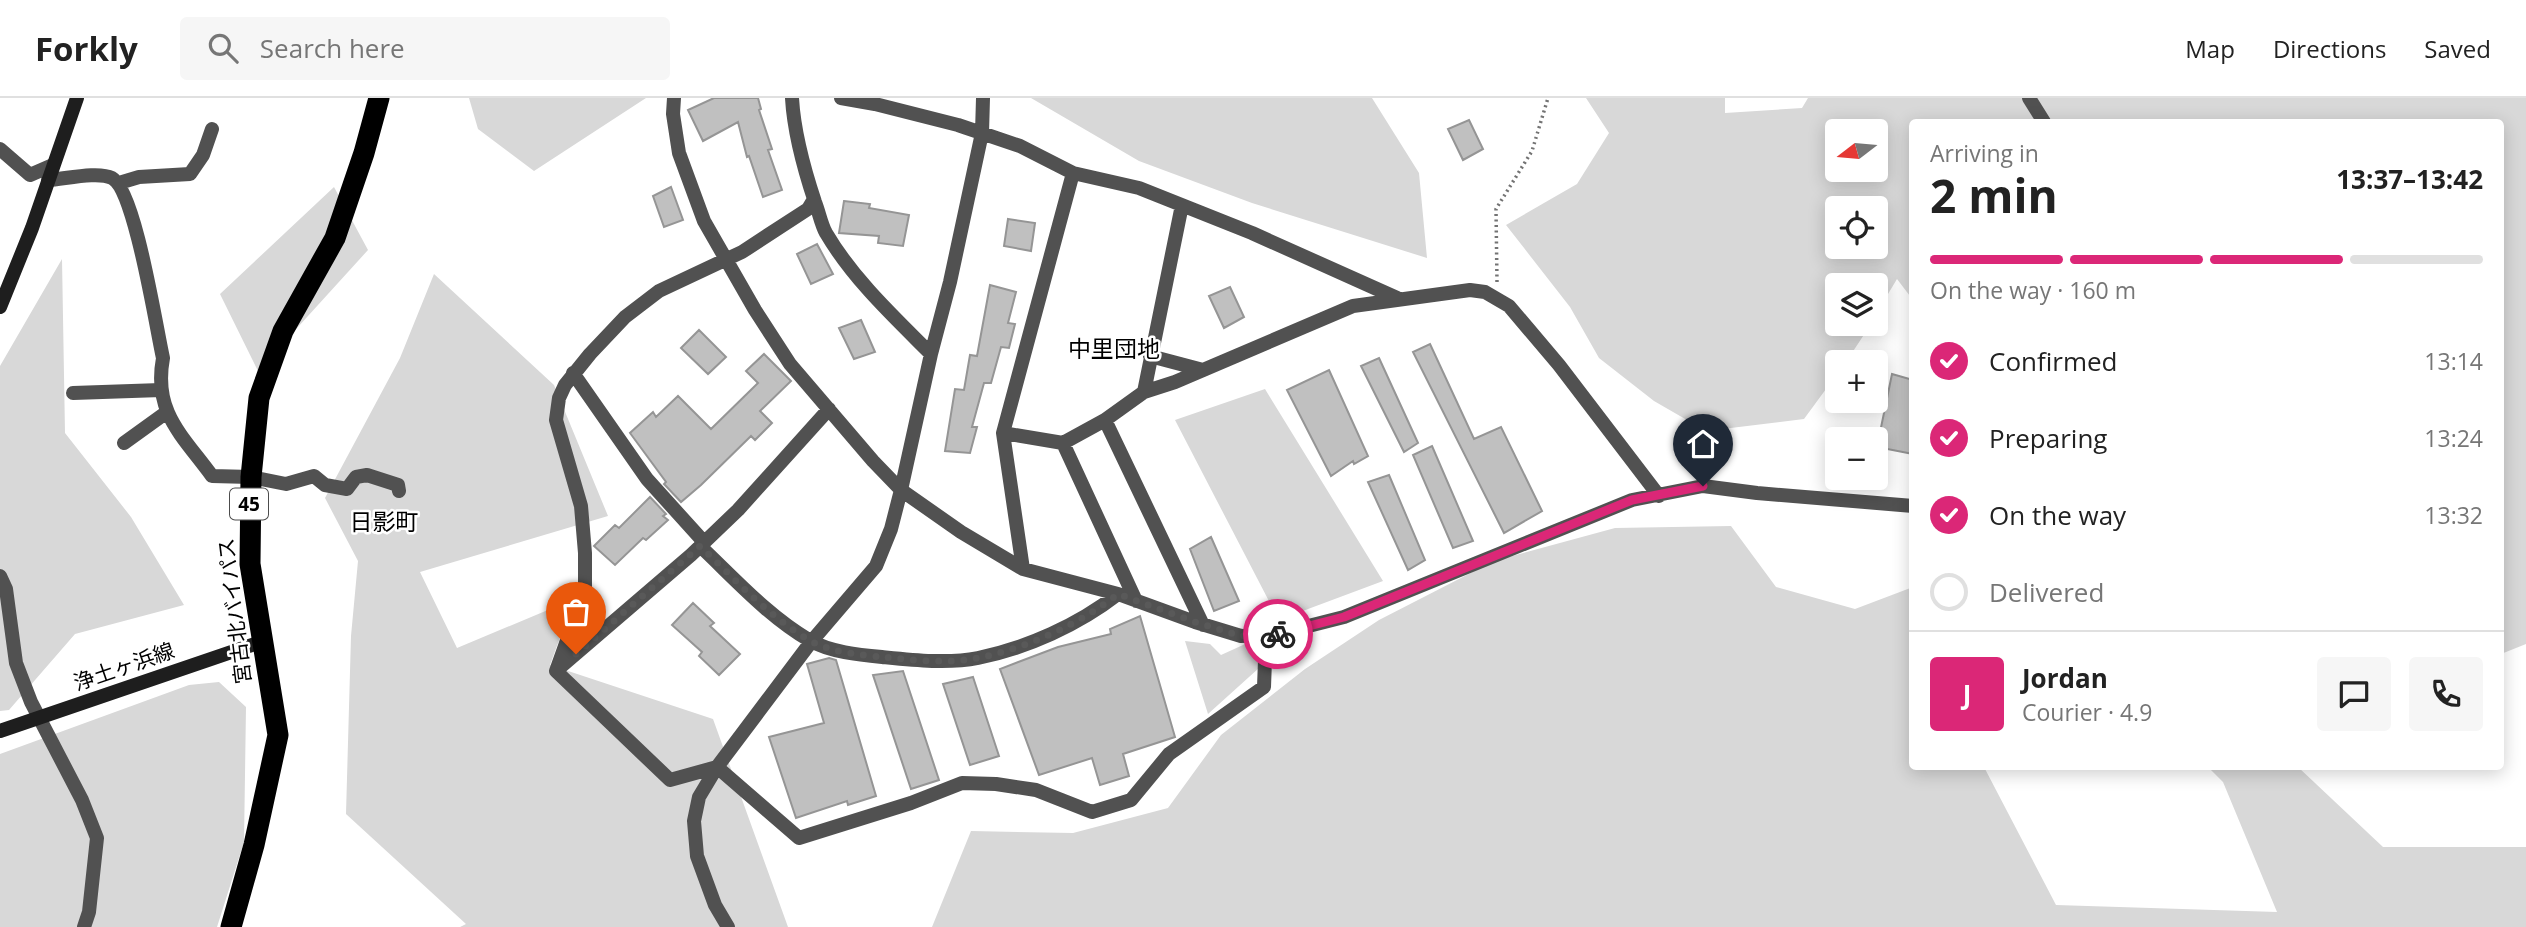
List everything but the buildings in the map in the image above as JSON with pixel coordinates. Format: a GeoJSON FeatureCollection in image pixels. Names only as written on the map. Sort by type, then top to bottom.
{"type":"FeatureCollection","features":[{"type":"Feature","properties":{"kind":"highway","name":"宮古北バイパス"},"geometry":{"type":"LineString","coordinates":[[231,927],[254,845],[278,735],[250,564],[251,477],[259,398],[283,331],[335,238],[364,153],[379,98]]}},
{"type":"Feature","properties":{"kind":"main road"},"geometry":{"type":"LineString","coordinates":[[0,307],[77,98]]}},
{"type":"Feature","properties":{"kind":"main road","name":"浄土ヶ浜線"},"geometry":{"type":"LineString","coordinates":[[0,731],[261,642]]}},
{"type":"Feature","properties":{"kind":"street"},"geometry":{"type":"LineString","coordinates":[[674,98],[673,114],[679,153],[704,221],[790,364],[901,490],[961,532],[1023,569],[1118,594],[1241,636],[1266,635],[1344,617],[1632,500],[1703,486],[1757,494],[1909,506]]}},
{"type":"Feature","properties":{"kind":"street"},"geometry":{"type":"LineString","coordinates":[[792,98],[808,185],[825,230],[850,267],[931,354]]}},
{"type":"Feature","properties":{"kind":"street"},"geometry":{"type":"LineString","coordinates":[[841,98],[875,104],[982,133],[1020,146],[1073,173],[1139,188],[1252,233],[1398,298]]}},
{"type":"Feature","properties":{"kind":"street"},"geometry":{"type":"LineString","coordinates":[[728,927],[715,905],[697,856],[694,821],[699,797],[716,767],[811,642],[876,566],[891,529],[950,282],[982,133],[983,98]]}},
{"type":"Feature","properties":{"kind":"street"},"geometry":{"type":"LineString","coordinates":[[2029,98],[2042,119]]}},
{"type":"Feature","properties":{"kind":"street"},"geometry":{"type":"LineString","coordinates":[[119,183],[139,177],[190,174],[203,155],[212,129]]}},
{"type":"Feature","properties":{"kind":"street"},"geometry":{"type":"LineString","coordinates":[[0,149],[30,175],[53,164]]}},
{"type":"Feature","properties":{"kind":"street"},"geometry":{"type":"LineString","coordinates":[[1023,569],[1003,433],[1073,173]]}},
{"type":"Feature","properties":{"kind":"street"},"geometry":{"type":"LineString","coordinates":[[48,180],[99,174],[119,183],[140,241],[163,358],[160,390],[167,412],[212,476],[251,477],[286,484],[314,476],[326,485],[347,489],[356,477],[367,475],[398,485],[399,491]]}},
{"type":"Feature","properties":{"kind":"street"},"geometry":{"type":"LineString","coordinates":[[556,671],[585,590],[581,506],[556,420],[559,398],[573,373],[625,317],[659,291],[726,260],[808,209],[814,199]]}},
{"type":"Feature","properties":{"kind":"street"},"geometry":{"type":"LineString","coordinates":[[1144,392],[1182,205]]}},
{"type":"Feature","properties":{"kind":"street"},"geometry":{"type":"LineString","coordinates":[[1003,433],[1063,443],[1105,420],[1144,392],[1203,370],[1353,306],[1470,290],[1485,292],[1509,306],[1559,365],[1659,496]]}},
{"type":"Feature","properties":{"kind":"street"},"geometry":{"type":"LineString","coordinates":[[1150,355],[1203,370]]}},
{"type":"Feature","properties":{"kind":"street"},"geometry":{"type":"LineString","coordinates":[[573,373],[647,479],[702,543],[772,614],[811,642],[855,654],[935,660],[976,659],[1032,643],[1097,611],[1118,594]]}},
{"type":"Feature","properties":{"kind":"street"},"geometry":{"type":"LineString","coordinates":[[73,393],[160,390]]}},
{"type":"Feature","properties":{"kind":"street"},"geometry":{"type":"LineString","coordinates":[[556,671],[738,510],[829,409]]}},
{"type":"Feature","properties":{"kind":"street"},"geometry":{"type":"LineString","coordinates":[[124,443],[167,412]]}},
{"type":"Feature","properties":{"kind":"street"},"geometry":{"type":"LineString","coordinates":[[1105,420],[1203,625]]}},
{"type":"Feature","properties":{"kind":"street"},"geometry":{"type":"LineString","coordinates":[[1063,443],[1136,601]]}},
{"type":"Feature","properties":{"kind":"street"},"geometry":{"type":"LineString","coordinates":[[0,576],[6,589],[16,663],[31,702],[82,800],[97,838],[89,912],[84,927]]}},
{"type":"Feature","properties":{"kind":"street"},"geometry":{"type":"LineString","coordinates":[[716,767],[799,838],[911,803],[962,783],[996,784],[1036,790],[1092,813],[1131,800],[1169,754],[1264,687],[1266,635]]}},
{"type":"Feature","properties":{"kind":"street"},"geometry":{"type":"LineString","coordinates":[[556,671],[670,780],[716,767]]}},
{"type":"Feature","properties":{"kind":"path"},"geometry":{"type":"LineString","coordinates":[[1497,298],[1496,209],[1532,151],[1548,98]]}},
{"type":"Feature","properties":{"kind":"shaded area"},"geometry":{"type":"Polygon","coordinates":[[[469,98],[646,98],[534,171],[478,129],[469,98]]]}},
{"type":"Feature","properties":{"kind":"shaded area"},"geometry":{"type":"Polygon","coordinates":[[[1031,98],[1372,98],[1419,173],[1427,258],[1252,203],[1139,161],[1031,98]]]}},
{"type":"Feature","properties":{"kind":"shaded area"},"geometry":{"type":"Polygon","coordinates":[[[1586,98],[1725,98],[1725,113],[1802,108],[1808,98],[2526,98],[2526,644],[2504,653],[2504,119],[1909,119],[1909,295],[1897,279],[1888,294],[1888,273],[1825,273],[1825,336],[1863,336],[1854,350],[1825,350],[1825,390],[1804,419],[1706,431],[1654,401],[1599,358],[1570,307],[1506,225],[1577,184],[1609,133],[1586,98]]]}},
{"type":"Feature","properties":{"kind":"shaded area"},"geometry":{"type":"Polygon","coordinates":[[[334,187],[368,250],[258,371],[220,294],[334,187]]]}},
{"type":"Feature","properties":{"kind":"shaded area"},"geometry":{"type":"Polygon","coordinates":[[[62,259],[65,433],[131,517],[184,605],[75,634],[9,710],[0,711],[0,366],[62,259]]]}},
{"type":"Feature","properties":{"kind":"shaded area"},"geometry":{"type":"Polygon","coordinates":[[[434,274],[554,385],[608,516],[420,572],[457,648],[574,599],[550,665],[713,719],[788,927],[460,927],[466,924],[346,814],[351,636],[358,561],[325,498],[400,358],[434,274]]]}},
{"type":"Feature","properties":{"kind":"shaded area"},"geometry":{"type":"Polygon","coordinates":[[[1265,389],[1383,581],[1292,615],[1271,605],[1175,420],[1265,389]]]}},
{"type":"Feature","properties":{"kind":"shaded area"},"geometry":{"type":"Polygon","coordinates":[[[1731,526],[1776,587],[1855,609],[1909,589],[1909,770],[1986,770],[2056,905],[2277,912],[2223,782],[2211,770],[2301,770],[2383,847],[2526,847],[2526,927],[932,927],[971,831],[1073,833],[1168,808],[1221,735],[1305,669],[1379,620],[1494,561],[1615,528],[1731,526]]]}},
{"type":"Feature","properties":{"kind":"shaded area"},"geometry":{"type":"Polygon","coordinates":[[[1254,640],[1259,668],[1208,714],[1185,641],[1210,644],[1221,655],[1254,640]]]}},
{"type":"Feature","properties":{"kind":"shaded area"},"geometry":{"type":"Polygon","coordinates":[[[219,682],[246,707],[244,842],[217,927],[0,927],[0,754],[189,685],[219,682]]]}},
{"type":"Feature","properties":{"kind":"way so far"},"geometry":{"type":"LineString","coordinates":[[576,654],[700,546],[772,614],[811,642],[855,654],[935,660],[976,659],[1032,643],[1097,611],[1118,594],[1241,636],[1278,634]]}},
{"type":"Feature","properties":{"kind":"district","name":"中里団地"},"geometry":{"type":"Point","coordinates":[1114,349]}},
{"type":"Feature","properties":{"kind":"district","name":"日影町"},"geometry":{"type":"Point","coordinates":[384,522]}},
{"type":"Feature","properties":{"kind":"route"},"geometry":{"type":"LineString","coordinates":[[1278,634],[1344,617],[1632,500],[1703,486]]}}]}
